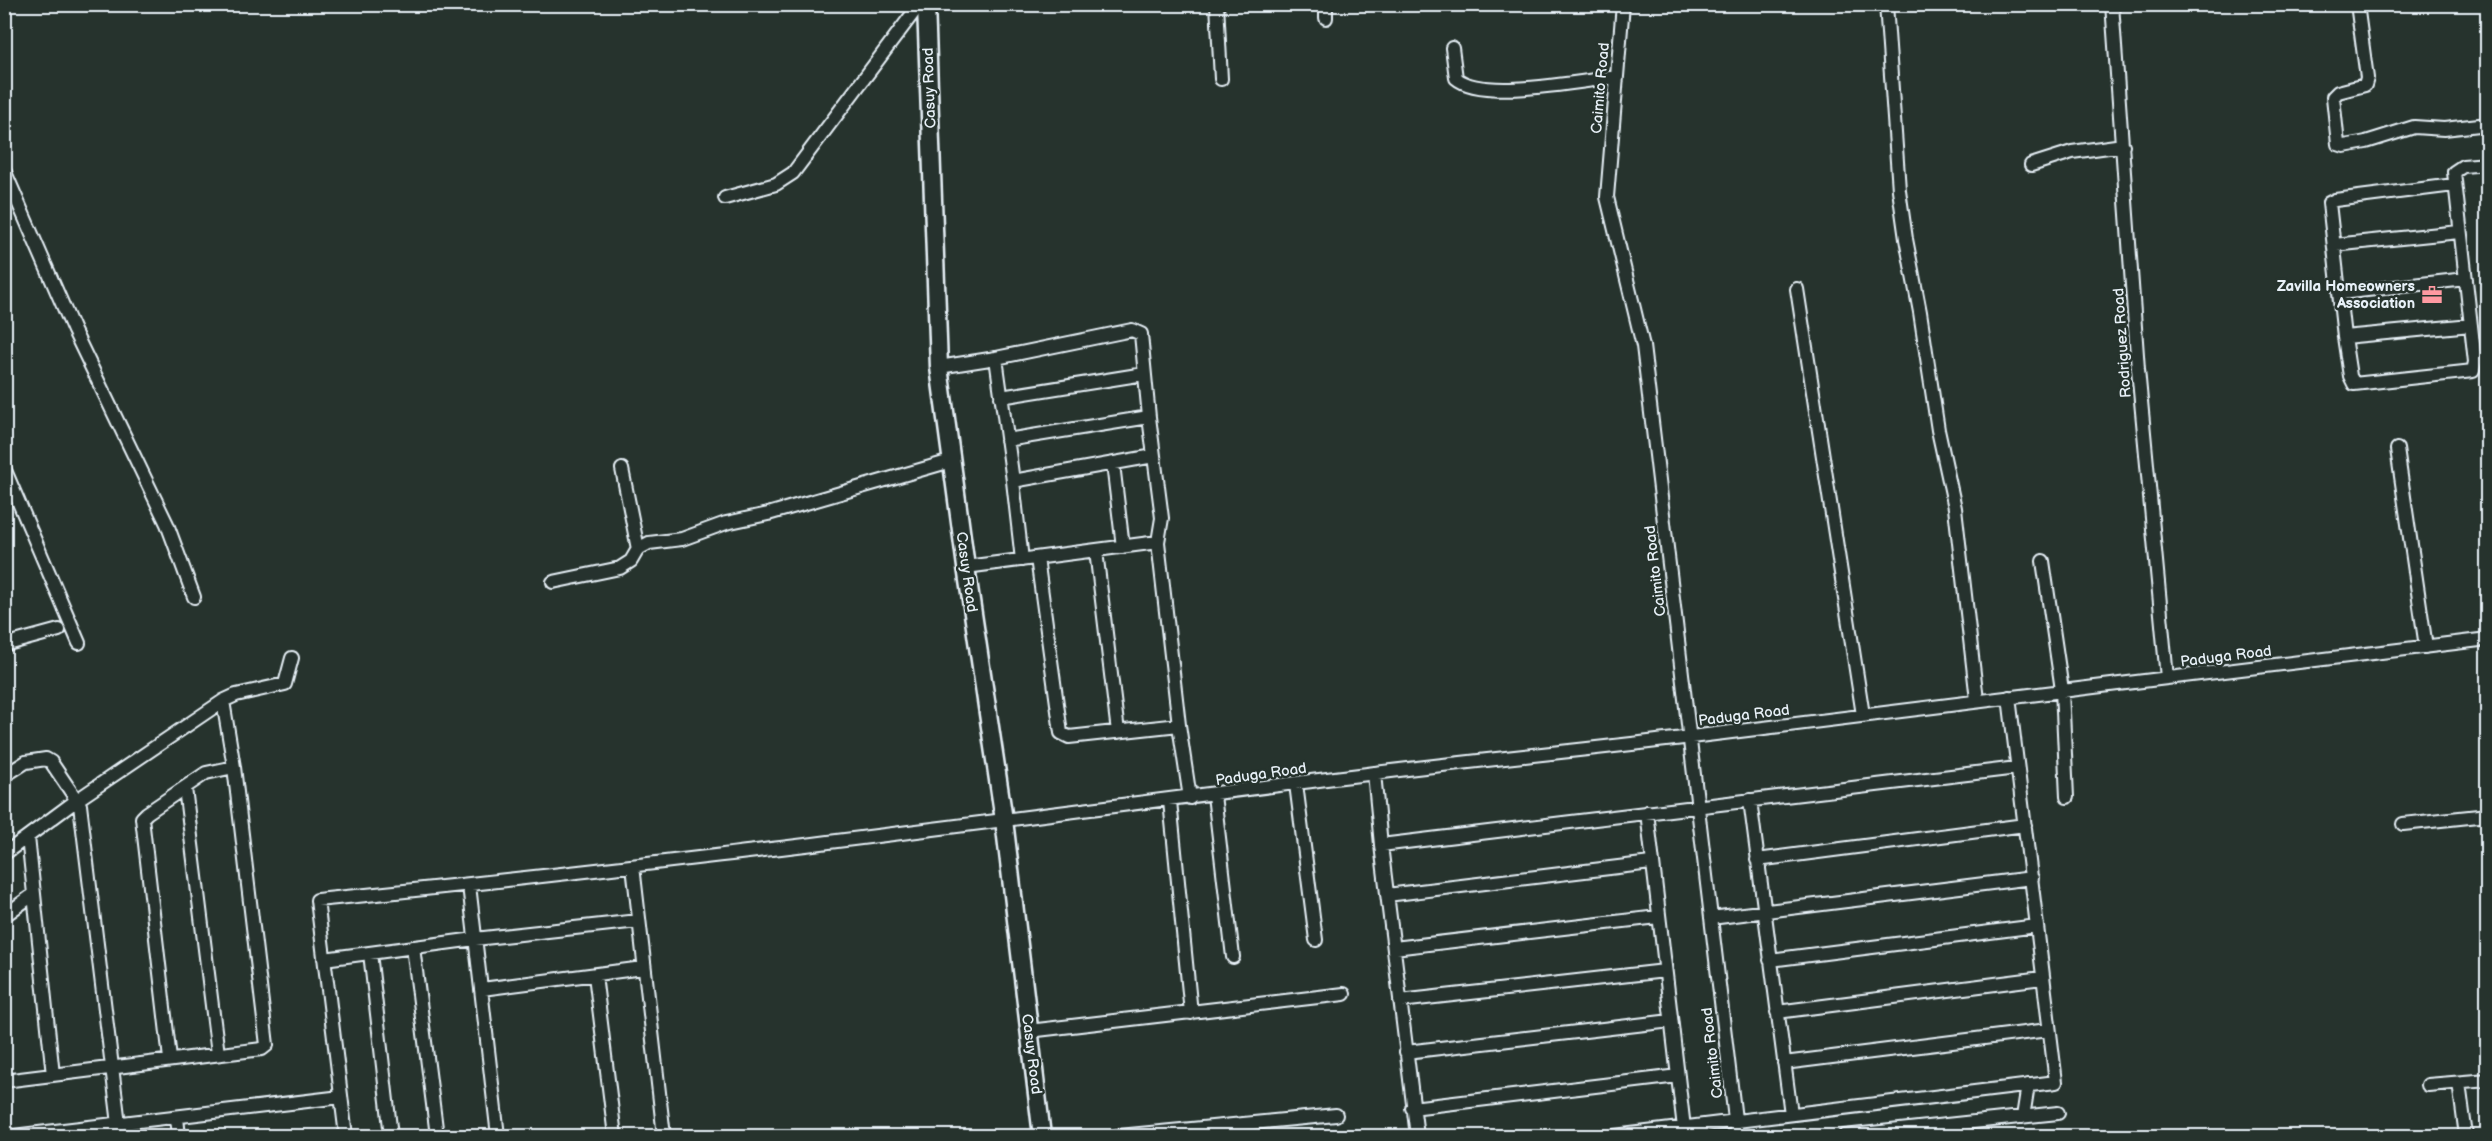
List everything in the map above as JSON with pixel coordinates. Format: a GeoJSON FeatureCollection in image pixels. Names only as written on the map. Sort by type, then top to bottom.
{"type":"FeatureCollection","features":[{"type":"Feature","properties":{"kind":"street"},"geometry":{"type":"LineString","coordinates":[[726,198],[776,184],[794,174],[920,4]]}},
{"type":"Feature","properties":{"kind":"street","name":"Casuy Road"},"geometry":{"type":"LineString","coordinates":[[926,4],[939,367],[1004,820],[1042,1137]]}},
{"type":"Feature","properties":{"kind":"street"},"geometry":{"type":"LineString","coordinates":[[1217,4],[1221,80]]}},
{"type":"Feature","properties":{"kind":"street"},"geometry":{"type":"LineString","coordinates":[[1326,4],[1326,18]]}},
{"type":"Feature","properties":{"kind":"street","name":"Caimito Road"},"geometry":{"type":"LineString","coordinates":[[1623,4],[1607,183],[1608,208],[1641,337],[1737,1137]]}},
{"type":"Feature","properties":{"kind":"street"},"geometry":{"type":"LineString","coordinates":[[1886,4],[1899,190],[1904,230],[1920,312],[1938,430],[1955,508],[1977,700]]}},
{"type":"Feature","properties":{"kind":"street","name":"Rodriguez Road"},"geometry":{"type":"LineString","coordinates":[[2112,4],[2138,369],[2167,678]]}},
{"type":"Feature","properties":{"kind":"street"},"geometry":{"type":"LineString","coordinates":[[2357,4],[2367,78],[2365,85],[2338,92],[2333,97],[2337,141],[2341,145],[2366,142],[2414,127],[2444,129],[2487,124]]}},
{"type":"Feature","properties":{"kind":"street"},"geometry":{"type":"LineString","coordinates":[[1452,48],[1456,78],[1464,83],[1493,90],[1616,77]]}},
{"type":"Feature","properties":{"kind":"street"},"geometry":{"type":"LineString","coordinates":[[2031,165],[2072,152],[2123,145]]}},
{"type":"Feature","properties":{"kind":"street"},"geometry":{"type":"LineString","coordinates":[[2454,185],[2332,201],[2328,205],[2350,376],[2351,381],[2358,385],[2473,371],[2475,362],[2454,185],[2457,170],[2463,166],[2487,164]]}},
{"type":"Feature","properties":{"kind":"street"},"geometry":{"type":"LineString","coordinates":[[4,170],[79,342],[167,524],[194,597]]}},
{"type":"Feature","properties":{"kind":"street"},"geometry":{"type":"LineString","coordinates":[[2334,245],[2459,232]]}},
{"type":"Feature","properties":{"kind":"street"},"geometry":{"type":"LineString","coordinates":[[2340,293],[2466,279]]}},
{"type":"Feature","properties":{"kind":"street"},"geometry":{"type":"LineString","coordinates":[[1797,289],[1863,715]]}},
{"type":"Feature","properties":{"kind":"street"},"geometry":{"type":"LineString","coordinates":[[2344,337],[2471,325]]}},
{"type":"Feature","properties":{"kind":"street"},"geometry":{"type":"LineString","coordinates":[[939,367],[1136,330],[1141,334],[1162,524],[1158,542],[1179,725],[1190,798]]}},
{"type":"Feature","properties":{"kind":"street"},"geometry":{"type":"LineString","coordinates":[[996,358],[1022,560]]}},
{"type":"Feature","properties":{"kind":"street"},"geometry":{"type":"LineString","coordinates":[[1001,396],[1144,374]]}},
{"type":"Feature","properties":{"kind":"street"},"geometry":{"type":"LineString","coordinates":[[1007,440],[1149,417]]}},
{"type":"Feature","properties":{"kind":"street"},"geometry":{"type":"LineString","coordinates":[[2397,449],[2426,646]]}},
{"type":"Feature","properties":{"kind":"street"},"geometry":{"type":"LineString","coordinates":[[1013,481],[1154,456]]}},
{"type":"Feature","properties":{"kind":"street"},"geometry":{"type":"LineString","coordinates":[[553,582],[620,568],[631,561],[638,549],[649,543],[682,539],[726,523],[762,516],[951,461]]}},
{"type":"Feature","properties":{"kind":"street"},"geometry":{"type":"LineString","coordinates":[[1113,464],[1123,547]]}},
{"type":"Feature","properties":{"kind":"street"},"geometry":{"type":"LineString","coordinates":[[4,468],[79,643]]}},
{"type":"Feature","properties":{"kind":"street"},"geometry":{"type":"LineString","coordinates":[[622,469],[638,549]]}},
{"type":"Feature","properties":{"kind":"street"},"geometry":{"type":"LineString","coordinates":[[966,567],[1158,542]]}},
{"type":"Feature","properties":{"kind":"street"},"geometry":{"type":"LineString","coordinates":[[1096,550],[1118,732]]}},
{"type":"Feature","properties":{"kind":"street"},"geometry":{"type":"LineString","coordinates":[[1037,558],[1061,733],[1069,737],[1179,725]]}},
{"type":"Feature","properties":{"kind":"street"},"geometry":{"type":"LineString","coordinates":[[2043,561],[2062,690],[2067,798]]}},
{"type":"Feature","properties":{"kind":"street"},"geometry":{"type":"LineString","coordinates":[[4,645],[59,630]]}},
{"type":"Feature","properties":{"kind":"street","name":"Paduga Road"},"geometry":{"type":"LineString","coordinates":[[324,959],[317,900],[633,866],[1170,801],[1374,773],[1690,737],[2487,639]]}},
{"type":"Feature","properties":{"kind":"street"},"geometry":{"type":"LineString","coordinates":[[4,854],[223,701],[236,695],[285,684],[292,658]]}},
{"type":"Feature","properties":{"kind":"street"},"geometry":{"type":"LineString","coordinates":[[1614,1137],[2056,1082],[2009,697]]}},
{"type":"Feature","properties":{"kind":"street"},"geometry":{"type":"LineString","coordinates":[[4,1081],[262,1049],[267,1045],[234,767],[223,701]]}},
{"type":"Feature","properties":{"kind":"street"},"geometry":{"type":"LineString","coordinates":[[4,776],[26,762],[46,759],[51,762],[77,801],[82,816],[119,1124]]}},
{"type":"Feature","properties":{"kind":"street"},"geometry":{"type":"LineString","coordinates":[[170,1059],[142,822],[147,813],[206,773],[234,767]]}},
{"type":"Feature","properties":{"kind":"street"},"geometry":{"type":"LineString","coordinates":[[1381,845],[2017,768]]}},
{"type":"Feature","properties":{"kind":"street"},"geometry":{"type":"LineString","coordinates":[[1374,773],[1417,1137]]}},
{"type":"Feature","properties":{"kind":"street"},"geometry":{"type":"LineString","coordinates":[[1296,784],[1316,940]]}},
{"type":"Feature","properties":{"kind":"street"},"geometry":{"type":"LineString","coordinates":[[185,788],[218,1054]]}},
{"type":"Feature","properties":{"kind":"street"},"geometry":{"type":"LineString","coordinates":[[1214,795],[1233,957]]}},
{"type":"Feature","properties":{"kind":"street"},"geometry":{"type":"LineString","coordinates":[[1750,800],[1791,1114]]}},
{"type":"Feature","properties":{"kind":"street"},"geometry":{"type":"LineString","coordinates":[[1170,801],[1191,1013]]}},
{"type":"Feature","properties":{"kind":"street"},"geometry":{"type":"LineString","coordinates":[[1647,812],[1651,863],[1684,1128]]}},
{"type":"Feature","properties":{"kind":"street"},"geometry":{"type":"LineString","coordinates":[[2403,824],[2487,815]]}},
{"type":"Feature","properties":{"kind":"street"},"geometry":{"type":"LineString","coordinates":[[1757,860],[2025,825]]}},
{"type":"Feature","properties":{"kind":"street"},"geometry":{"type":"LineString","coordinates":[[28,837],[53,1075]]}},
{"type":"Feature","properties":{"kind":"street"},"geometry":{"type":"LineString","coordinates":[[1387,895],[1651,863]]}},
{"type":"Feature","properties":{"kind":"street"},"geometry":{"type":"LineString","coordinates":[[633,866],[664,1137]]}},
{"type":"Feature","properties":{"kind":"street"},"geometry":{"type":"LineString","coordinates":[[1711,918],[2032,878]]}},
{"type":"Feature","properties":{"kind":"street"},"geometry":{"type":"LineString","coordinates":[[469,885],[498,1137]]}},
{"type":"Feature","properties":{"kind":"street"},"geometry":{"type":"LineString","coordinates":[[4,916],[34,894]]}},
{"type":"Feature","properties":{"kind":"street"},"geometry":{"type":"LineString","coordinates":[[1394,948],[1658,917]]}},
{"type":"Feature","properties":{"kind":"street"},"geometry":{"type":"LineString","coordinates":[[346,1137],[324,959],[638,921]]}},
{"type":"Feature","properties":{"kind":"street"},"geometry":{"type":"LineString","coordinates":[[1770,960],[2037,926]]}},
{"type":"Feature","properties":{"kind":"street"},"geometry":{"type":"LineString","coordinates":[[413,947],[437,1137]]}},
{"type":"Feature","properties":{"kind":"street"},"geometry":{"type":"LineString","coordinates":[[370,953],[391,1137]]}},
{"type":"Feature","properties":{"kind":"street"},"geometry":{"type":"LineString","coordinates":[[482,989],[643,968]]}},
{"type":"Feature","properties":{"kind":"street"},"geometry":{"type":"LineString","coordinates":[[1400,1001],[1665,971]]}},
{"type":"Feature","properties":{"kind":"street"},"geometry":{"type":"LineString","coordinates":[[595,975],[615,1137]]}},
{"type":"Feature","properties":{"kind":"street"},"geometry":{"type":"LineString","coordinates":[[1777,1012],[2042,978]]}},
{"type":"Feature","properties":{"kind":"street"},"geometry":{"type":"LineString","coordinates":[[1029,1031],[1344,994]]}},
{"type":"Feature","properties":{"kind":"street"},"geometry":{"type":"LineString","coordinates":[[1406,1052],[1671,1021]]}},
{"type":"Feature","properties":{"kind":"street"},"geometry":{"type":"LineString","coordinates":[[1785,1063],[2048,1030]]}},
{"type":"Feature","properties":{"kind":"street"},"geometry":{"type":"LineString","coordinates":[[1412,1108],[1678,1076]]}},
{"type":"Feature","properties":{"kind":"street"},"geometry":{"type":"LineString","coordinates":[[2428,1085],[2487,1080]]}},
{"type":"Feature","properties":{"kind":"street"},"geometry":{"type":"LineString","coordinates":[[2459,1083],[2466,1137]]}},
{"type":"Feature","properties":{"kind":"street"},"geometry":{"type":"LineString","coordinates":[[2023,1117],[2028,1085]]}},
{"type":"Feature","properties":{"kind":"street"},"geometry":{"type":"LineString","coordinates":[[13,1137],[341,1097]]}},
{"type":"Feature","properties":{"kind":"street"},"geometry":{"type":"LineString","coordinates":[[1845,1137],[2058,1113]]}},
{"type":"Feature","properties":{"kind":"street"},"geometry":{"type":"LineString","coordinates":[[1119,1137],[1336,1114]]}},
{"type":"Feature","properties":{"kind":"street"},"geometry":{"type":"LineString","coordinates":[[177,1118],[179,1137]]}},
{"type":"Feature","properties":{"kind":"street"},"geometry":{"type":"LineString","coordinates":[[1966,1123],[1967,1137]]}},
{"type":"Feature","properties":{"kind":"place","name":"Zavilla Homeowners Association"},"geometry":{"type":"Point","coordinates":[2432,295]}}]}
